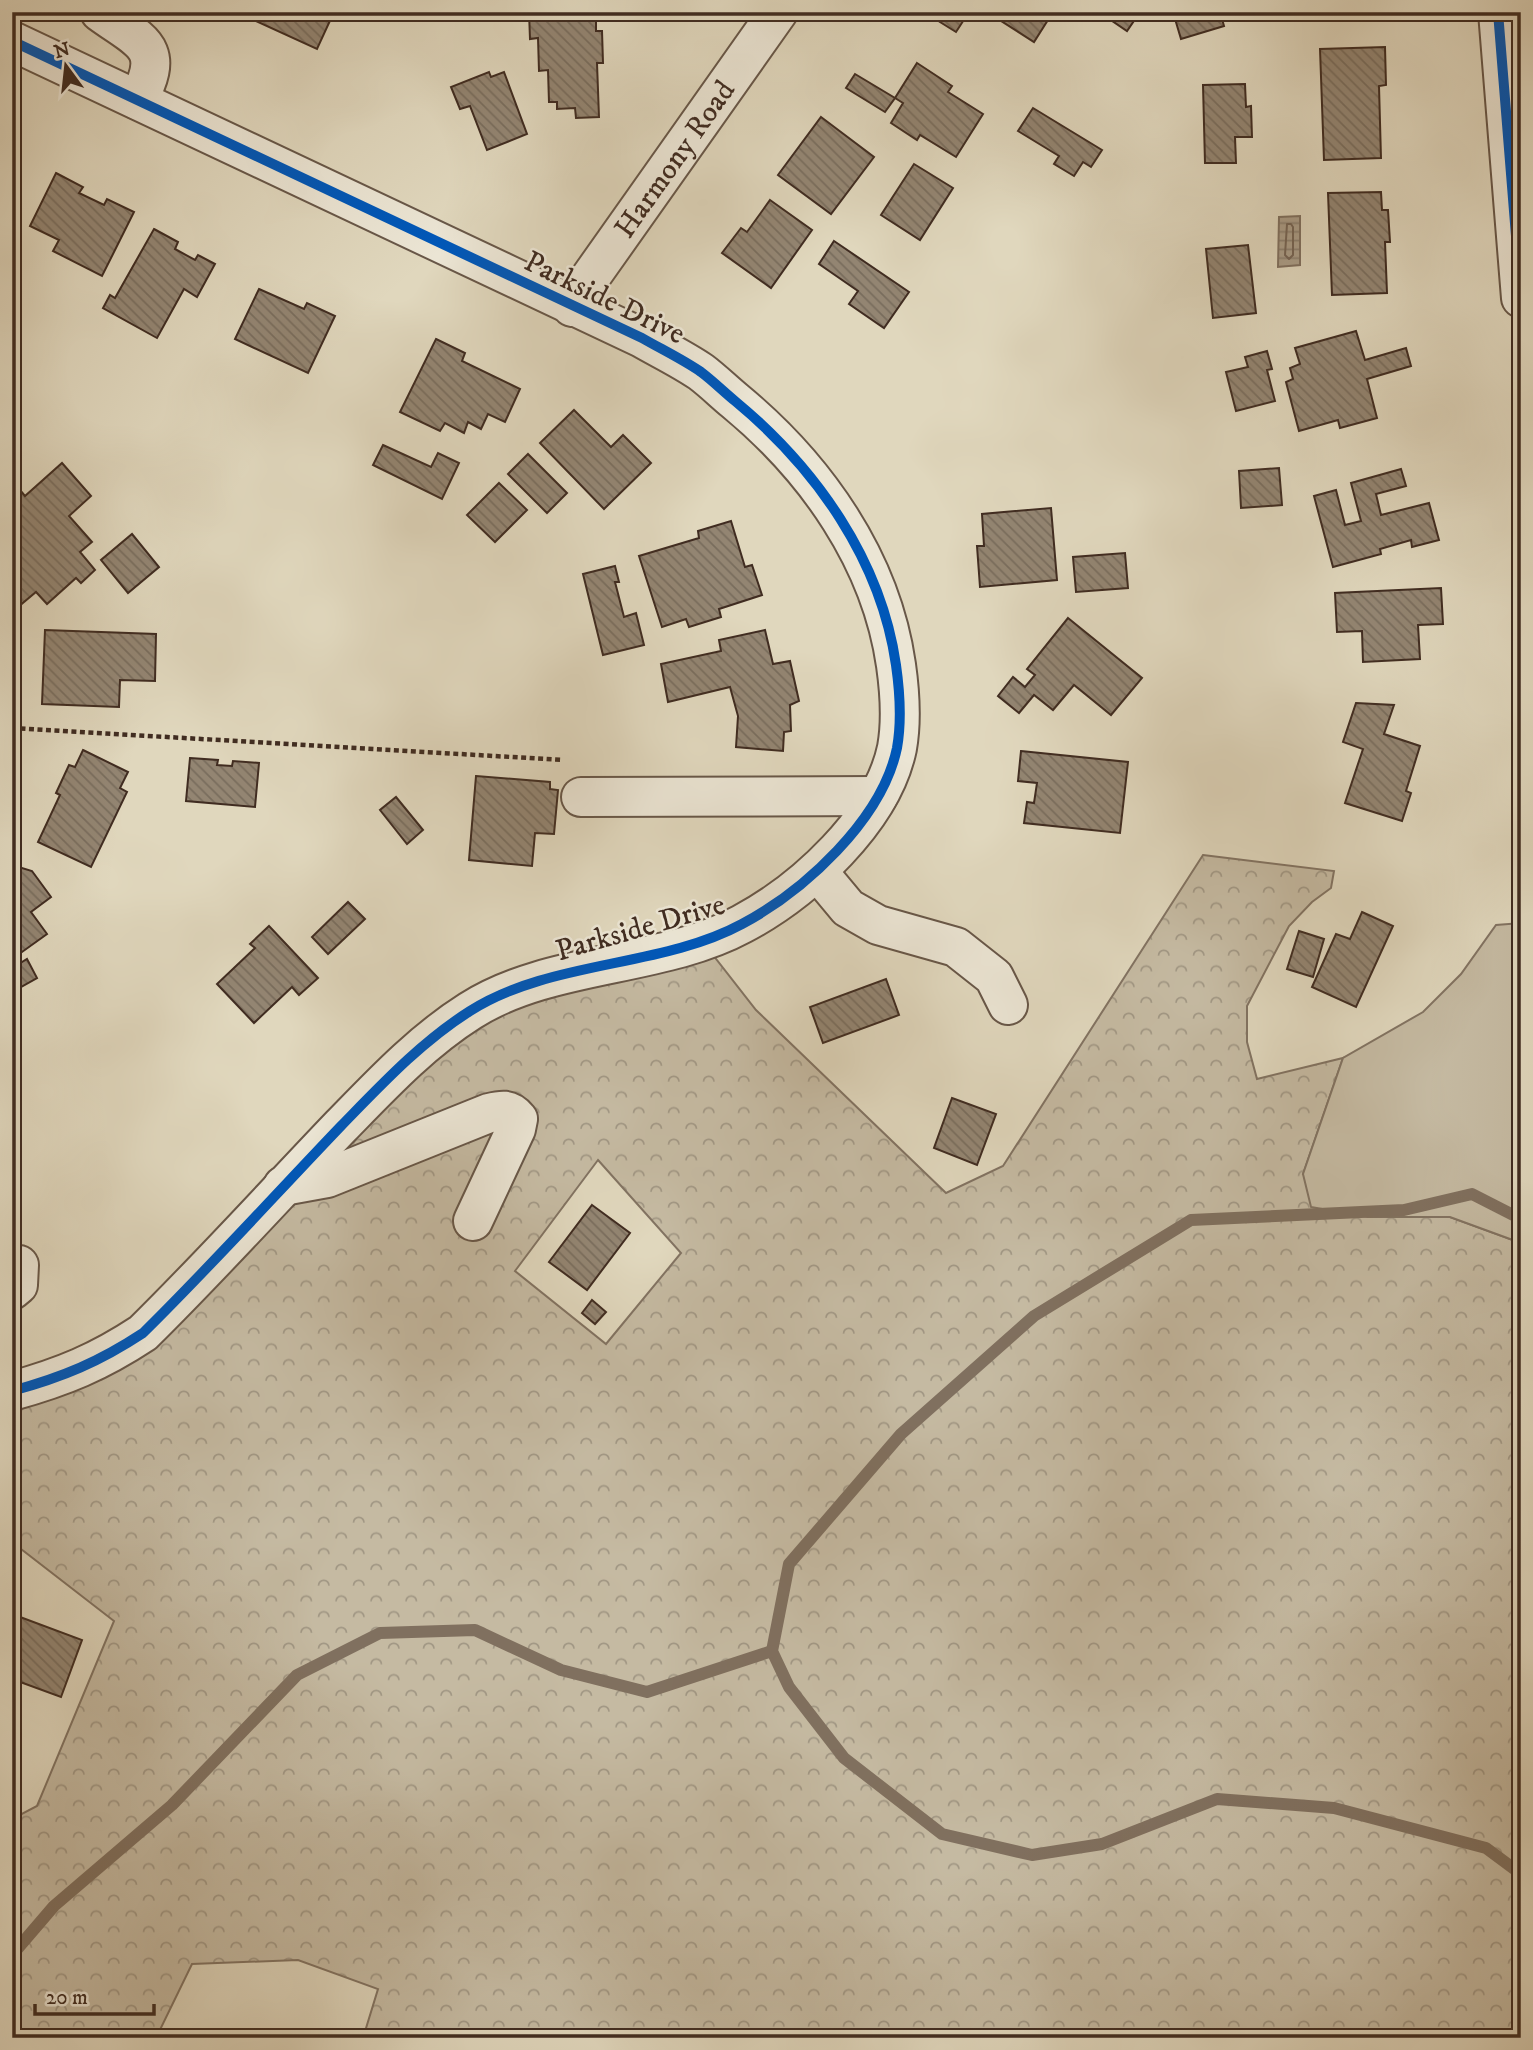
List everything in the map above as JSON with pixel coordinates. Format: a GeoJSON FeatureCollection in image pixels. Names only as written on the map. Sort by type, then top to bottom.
{"type":"FeatureCollection","features":[{"type":"Feature","properties":{"kind":"street"},"geometry":{"type":"LineString","coordinates":[[100,12],[141,42],[151,55],[152,68],[138,100]]}},
{"type":"Feature","properties":{"kind":"street","name":"Harmony Road"},"geometry":{"type":"LineString","coordinates":[[572,307],[778,12]]}},
{"type":"Feature","properties":{"kind":"street"},"geometry":{"type":"LineString","coordinates":[[1498,12],[1521,298]]}},
{"type":"Feature","properties":{"kind":"street","name":"Parkside Drive"},"geometry":{"type":"LineString","coordinates":[[12,41],[642,338],[701,372],[777,438],[816,484],[845,525],[863,560],[892,635],[900,718],[896,750],[878,796],[818,872],[775,904],[727,930],[688,944],[519,987],[474,1008],[450,1024],[393,1074],[143,1333],[79,1370],[12,1391]]}},
{"type":"Feature","properties":{"kind":"street"},"geometry":{"type":"LineString","coordinates":[[578,779],[878,796]]}},
{"type":"Feature","properties":{"kind":"street"},"geometry":{"type":"LineString","coordinates":[[818,872],[848,908],[878,925],[956,947],[993,977],[1008,1005]]}},
{"type":"Feature","properties":{"kind":"street"},"geometry":{"type":"LineString","coordinates":[[283,1186],[327,1178],[489,1113],[504,1110],[512,1112],[518,1118],[516,1129],[473,1221]]}},
{"type":"Feature","properties":{"kind":"path"},"geometry":{"type":"LineString","coordinates":[[12,728],[578,779]]}},
{"type":"Feature","properties":{"kind":"green space"},"geometry":{"type":"Polygon","coordinates":[[[1203,855],[1334,871],[1331,888],[1312,902],[1289,926],[1247,1006],[1247,1042],[1257,1079],[1343,1058],[1303,1174],[1368,1217],[1450,1217],[1521,1243],[1521,2038],[363,2038],[378,1989],[298,1960],[192,1964],[156,2038],[107,2030],[99,2038],[12,2038],[12,1819],[37,1806],[114,1621],[12,1542],[12,1391],[80,1371],[450,1026],[702,941],[756,1010],[946,1193],[1003,1166],[1203,855]],[[598,1160],[515,1271],[606,1344],[681,1253],[598,1160]]]}},
{"type":"Feature","properties":{"kind":"green space"},"geometry":{"type":"Polygon","coordinates":[[[1521,923],[1521,1243],[1450,1217],[1368,1217],[1311,1207],[1303,1174],[1343,1058],[1423,1012],[1461,974],[1496,925],[1521,923]]]}},
{"type":"Feature","properties":{"kind":"water"},"geometry":{"type":"Polygon","coordinates":[[[1300,216],[1300,265],[1278,267],[1279,217],[1300,216]]]}},
{"type":"Feature","properties":{"kind":"building"},"geometry":{"type":"Polygon","coordinates":[[[236,12],[334,12],[317,49],[236,12]]]}},
{"type":"Feature","properties":{"kind":"building"},"geometry":{"type":"Polygon","coordinates":[[[529,12],[596,12],[596,31],[602,31],[603,63],[597,63],[599,117],[576,118],[575,108],[557,109],[557,102],[549,102],[548,70],[539,71],[538,38],[530,39],[529,12]]]}},
{"type":"Feature","properties":{"kind":"building"},"geometry":{"type":"Polygon","coordinates":[[[924,12],[969,12],[956,32],[924,12]]]}},
{"type":"Feature","properties":{"kind":"building"},"geometry":{"type":"Polygon","coordinates":[[[987,12],[1053,12],[1034,42],[987,12]]]}},
{"type":"Feature","properties":{"kind":"building"},"geometry":{"type":"Polygon","coordinates":[[[1099,12],[1140,12],[1127,31],[1099,12]]]}},
{"type":"Feature","properties":{"kind":"building"},"geometry":{"type":"Polygon","coordinates":[[[1173,12],[1220,12],[1224,26],[1181,39],[1173,12]]]}},
{"type":"Feature","properties":{"kind":"building"},"geometry":{"type":"Polygon","coordinates":[[[1385,47],[1386,85],[1379,86],[1381,158],[1324,160],[1320,49],[1385,47]]]}},
{"type":"Feature","properties":{"kind":"building"},"geometry":{"type":"Polygon","coordinates":[[[917,63],[952,86],[948,92],[983,114],[956,157],[920,135],[917,140],[891,123],[903,103],[895,98],[917,63]]]}},
{"type":"Feature","properties":{"kind":"building"},"geometry":{"type":"Polygon","coordinates":[[[489,72],[491,77],[504,72],[527,134],[487,150],[470,106],[460,109],[451,87],[489,72]]]}},
{"type":"Feature","properties":{"kind":"building"},"geometry":{"type":"Polygon","coordinates":[[[855,74],[895,98],[885,112],[846,88],[855,74]]]}},
{"type":"Feature","properties":{"kind":"building"},"geometry":{"type":"Polygon","coordinates":[[[1245,84],[1246,107],[1251,106],[1252,137],[1235,137],[1236,163],[1205,163],[1203,85],[1245,84]]]}},
{"type":"Feature","properties":{"kind":"building"},"geometry":{"type":"Polygon","coordinates":[[[1033,108],[1102,150],[1091,167],[1083,162],[1074,176],[1054,164],[1059,156],[1018,131],[1033,108]]]}},
{"type":"Feature","properties":{"kind":"building"},"geometry":{"type":"Polygon","coordinates":[[[821,117],[874,157],[831,214],[778,175],[821,117]]]}},
{"type":"Feature","properties":{"kind":"building"},"geometry":{"type":"Polygon","coordinates":[[[914,164],[953,188],[920,240],[881,215],[914,164]]]}},
{"type":"Feature","properties":{"kind":"building"},"geometry":{"type":"Polygon","coordinates":[[[56,173],[83,187],[79,193],[104,205],[107,199],[134,212],[102,276],[53,251],[59,240],[30,226],[56,173]]]}},
{"type":"Feature","properties":{"kind":"building"},"geometry":{"type":"Polygon","coordinates":[[[1381,192],[1382,210],[1388,210],[1390,242],[1385,242],[1387,293],[1332,295],[1328,193],[1381,192]]]}},
{"type":"Feature","properties":{"kind":"building"},"geometry":{"type":"Polygon","coordinates":[[[770,200],[812,230],[771,288],[722,253],[741,228],[747,232],[770,200]]]}},
{"type":"Feature","properties":{"kind":"building"},"geometry":{"type":"Polygon","coordinates":[[[154,229],[178,242],[175,249],[195,260],[198,255],[215,264],[197,297],[184,289],[157,338],[103,308],[110,295],[115,298],[154,229]]]}},
{"type":"Feature","properties":{"kind":"building"},"geometry":{"type":"Polygon","coordinates":[[[834,241],[909,292],[884,328],[849,304],[858,291],[819,264],[834,241]]]}},
{"type":"Feature","properties":{"kind":"building"},"geometry":{"type":"Polygon","coordinates":[[[1248,245],[1256,313],[1213,318],[1206,249],[1248,245]]]}},
{"type":"Feature","properties":{"kind":"building"},"geometry":{"type":"Polygon","coordinates":[[[259,289],[304,309],[307,303],[335,316],[308,373],[235,339],[259,289]]]}},
{"type":"Feature","properties":{"kind":"building"},"geometry":{"type":"Polygon","coordinates":[[[1356,331],[1365,360],[1406,348],[1411,366],[1367,379],[1377,418],[1340,428],[1338,420],[1299,431],[1286,382],[1293,379],[1290,368],[1300,364],[1295,348],[1356,331]]]}},
{"type":"Feature","properties":{"kind":"building"},"geometry":{"type":"Polygon","coordinates":[[[436,339],[465,353],[462,361],[520,389],[505,422],[488,414],[481,429],[468,422],[464,433],[445,423],[440,431],[400,412],[436,339]]]}},
{"type":"Feature","properties":{"kind":"building"},"geometry":{"type":"Polygon","coordinates":[[[1267,351],[1272,369],[1267,370],[1275,401],[1236,411],[1226,372],[1248,367],[1245,357],[1267,351]]]}},
{"type":"Feature","properties":{"kind":"building"},"geometry":{"type":"Polygon","coordinates":[[[574,410],[611,447],[623,435],[651,463],[604,509],[540,443],[574,410]]]}},
{"type":"Feature","properties":{"kind":"building"},"geometry":{"type":"Polygon","coordinates":[[[383,445],[431,467],[438,453],[459,463],[442,499],[373,465],[383,445]]]}},
{"type":"Feature","properties":{"kind":"building"},"geometry":{"type":"Polygon","coordinates":[[[528,454],[567,493],[547,513],[508,474],[528,454]]]}},
{"type":"Feature","properties":{"kind":"building"},"geometry":{"type":"Polygon","coordinates":[[[62,463],[91,496],[69,516],[92,542],[80,552],[95,570],[81,583],[76,578],[47,604],[36,592],[12,612],[12,497],[20,490],[25,496],[62,463]]]}},
{"type":"Feature","properties":{"kind":"building"},"geometry":{"type":"Polygon","coordinates":[[[1279,468],[1282,505],[1241,508],[1239,471],[1279,468]]]}},
{"type":"Feature","properties":{"kind":"building"},"geometry":{"type":"Polygon","coordinates":[[[1401,469],[1406,486],[1376,494],[1381,515],[1429,503],[1439,540],[1412,547],[1411,540],[1380,549],[1381,554],[1333,567],[1314,496],[1336,490],[1345,525],[1361,521],[1351,483],[1401,469]]]}},
{"type":"Feature","properties":{"kind":"building"},"geometry":{"type":"Polygon","coordinates":[[[499,483],[527,510],[495,542],[467,515],[499,483]]]}},
{"type":"Feature","properties":{"kind":"building"},"geometry":{"type":"Polygon","coordinates":[[[1051,508],[1057,580],[980,587],[977,546],[984,546],[982,514],[1051,508]]]}},
{"type":"Feature","properties":{"kind":"building"},"geometry":{"type":"Polygon","coordinates":[[[731,521],[745,567],[752,565],[762,595],[719,609],[721,617],[689,627],[686,619],[662,627],[639,556],[699,538],[698,531],[731,521]]]}},
{"type":"Feature","properties":{"kind":"building"},"geometry":{"type":"Polygon","coordinates":[[[132,534],[159,567],[128,593],[101,560],[132,534]]]}},
{"type":"Feature","properties":{"kind":"building"},"geometry":{"type":"Polygon","coordinates":[[[1125,553],[1128,588],[1076,592],[1073,557],[1125,553]]]}},
{"type":"Feature","properties":{"kind":"building"},"geometry":{"type":"Polygon","coordinates":[[[615,566],[619,582],[615,582],[624,617],[636,613],[644,645],[603,655],[583,574],[615,566]]]}},
{"type":"Feature","properties":{"kind":"building"},"geometry":{"type":"Polygon","coordinates":[[[1441,588],[1443,624],[1418,625],[1420,659],[1363,662],[1362,631],[1337,632],[1335,593],[1441,588]]]}},
{"type":"Feature","properties":{"kind":"building"},"geometry":{"type":"Polygon","coordinates":[[[1068,618],[1142,678],[1111,715],[1074,685],[1053,710],[1034,695],[1019,713],[998,696],[1013,677],[1025,687],[1035,675],[1027,669],[1068,618]]]}},
{"type":"Feature","properties":{"kind":"building"},"geometry":{"type":"Polygon","coordinates":[[[45,630],[156,634],[155,681],[120,680],[119,707],[42,704],[45,630]]]}},
{"type":"Feature","properties":{"kind":"building"},"geometry":{"type":"Polygon","coordinates":[[[765,630],[773,664],[790,661],[799,701],[790,705],[791,731],[784,732],[783,751],[736,747],[738,716],[730,687],[668,702],[661,664],[721,651],[719,640],[765,630]]]}},
{"type":"Feature","properties":{"kind":"building"},"geometry":{"type":"Polygon","coordinates":[[[1356,703],[1394,705],[1384,734],[1420,746],[1406,791],[1411,793],[1402,821],[1345,803],[1363,749],[1343,742],[1356,703]]]}},
{"type":"Feature","properties":{"kind":"building"},"geometry":{"type":"Polygon","coordinates":[[[83,750],[128,772],[120,788],[127,792],[91,867],[38,842],[60,795],[56,793],[69,765],[75,767],[83,750]]]}},
{"type":"Feature","properties":{"kind":"building"},"geometry":{"type":"Polygon","coordinates":[[[1021,751],[1128,762],[1120,833],[1024,823],[1027,802],[1034,803],[1037,783],[1018,781],[1021,751]]]}},
{"type":"Feature","properties":{"kind":"building"},"geometry":{"type":"Polygon","coordinates":[[[190,758],[218,760],[217,765],[232,766],[233,761],[259,763],[255,807],[186,801],[190,758]]]}},
{"type":"Feature","properties":{"kind":"building"},"geometry":{"type":"Polygon","coordinates":[[[476,776],[550,782],[550,789],[558,790],[554,834],[535,833],[532,866],[469,860],[476,776]]]}},
{"type":"Feature","properties":{"kind":"building"},"geometry":{"type":"Polygon","coordinates":[[[396,797],[423,830],[407,844],[380,810],[396,797]]]}},
{"type":"Feature","properties":{"kind":"building"},"geometry":{"type":"Polygon","coordinates":[[[12,865],[32,871],[51,897],[31,912],[47,934],[22,952],[12,940],[12,865]]]}},
{"type":"Feature","properties":{"kind":"building"},"geometry":{"type":"Polygon","coordinates":[[[348,902],[365,919],[328,954],[312,937],[348,902]]]}},
{"type":"Feature","properties":{"kind":"building"},"geometry":{"type":"Polygon","coordinates":[[[1362,912],[1393,926],[1356,1007],[1312,987],[1336,934],[1350,939],[1362,912]]]}},
{"type":"Feature","properties":{"kind":"building"},"geometry":{"type":"Polygon","coordinates":[[[269,926],[318,978],[299,995],[292,987],[254,1023],[217,984],[255,948],[250,944],[269,926]]]}},
{"type":"Feature","properties":{"kind":"building"},"geometry":{"type":"Polygon","coordinates":[[[1299,931],[1324,939],[1313,977],[1287,969],[1299,931]]]}},
{"type":"Feature","properties":{"kind":"building"},"geometry":{"type":"Polygon","coordinates":[[[27,959],[37,978],[12,992],[12,964],[14,967],[27,959]]]}},
{"type":"Feature","properties":{"kind":"building"},"geometry":{"type":"Polygon","coordinates":[[[886,979],[899,1015],[823,1043],[810,1007],[886,979]]]}},
{"type":"Feature","properties":{"kind":"building"},"geometry":{"type":"Polygon","coordinates":[[[952,1098],[996,1114],[977,1165],[934,1148],[952,1098]]]}},
{"type":"Feature","properties":{"kind":"building"},"geometry":{"type":"Polygon","coordinates":[[[592,1205],[630,1233],[587,1290],[549,1262],[592,1205]]]}},
{"type":"Feature","properties":{"kind":"building"},"geometry":{"type":"Polygon","coordinates":[[[592,1300],[606,1312],[595,1324],[582,1313],[592,1300]]]}},
{"type":"Feature","properties":{"kind":"building"},"geometry":{"type":"Polygon","coordinates":[[[12,1614],[82,1640],[61,1697],[12,1679],[12,1614]]]}},
{"type":"Feature","properties":{"kind":"building"},"geometry":{"type":"Polygon","coordinates":[[[12,1730],[19,1733],[12,1748],[12,1730]]]}},
{"type":"Feature","properties":{"kind":"waterway"},"geometry":{"type":"LineString","coordinates":[[1521,1219],[1472,1194],[1404,1210],[1191,1220],[1034,1316],[901,1434],[789,1564],[772,1651],[789,1687],[844,1758],[942,1834],[1032,1855],[1102,1844],[1217,1799],[1334,1808],[1486,1848],[1521,1874]]}},
{"type":"Feature","properties":{"kind":"waterway"},"geometry":{"type":"LineString","coordinates":[[12,1955],[54,1906],[172,1805],[297,1675],[380,1633],[475,1630],[561,1670],[647,1692],[772,1651]]}},
{"type":"Feature","properties":{"kind":"cycle path"},"geometry":{"type":"LineString","coordinates":[[1498,12],[1521,298]]}},
{"type":"Feature","properties":{"kind":"cycle path"},"geometry":{"type":"LineString","coordinates":[[12,41],[642,338],[701,372],[765,427],[792,456],[818,486],[860,553],[888,626],[896,665],[900,717],[899,738],[889,775],[875,801],[858,827],[837,851],[790,893],[742,924],[710,938],[677,949],[535,982],[501,994],[470,1011],[435,1036],[386,1080],[143,1333],[80,1368],[12,1391]]}}]}
